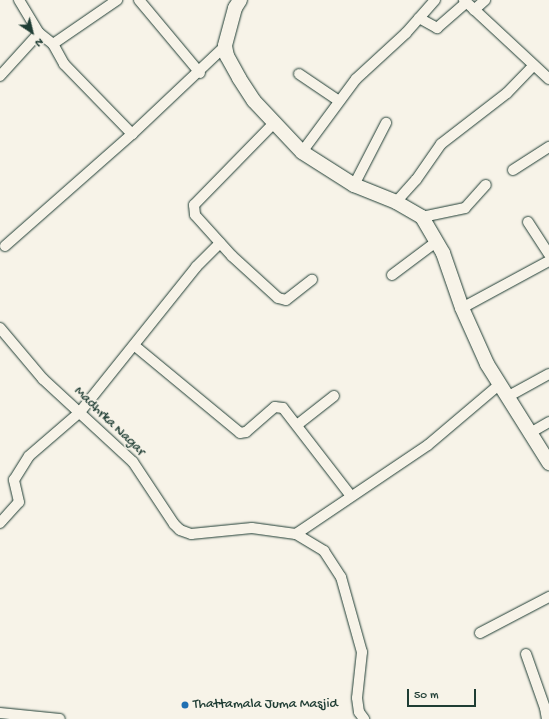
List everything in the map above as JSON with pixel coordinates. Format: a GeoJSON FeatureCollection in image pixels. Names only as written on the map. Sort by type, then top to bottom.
{"type":"FeatureCollection","features":[{"type":"Feature","properties":{"kind":"main road"},"geometry":{"type":"LineString","coordinates":[[240,0],[235,8],[225,46],[227,56],[254,101],[302,152],[354,185],[396,202],[422,217],[442,253],[462,308],[487,364],[549,463]]}},
{"type":"Feature","properties":{"kind":"street"},"geometry":{"type":"LineString","coordinates":[[53,44],[117,0]]}},
{"type":"Feature","properties":{"kind":"street"},"geometry":{"type":"LineString","coordinates":[[139,0],[200,73]]}},
{"type":"Feature","properties":{"kind":"street"},"geometry":{"type":"LineString","coordinates":[[302,152],[356,79],[419,18],[435,0]]}},
{"type":"Feature","properties":{"kind":"street"},"geometry":{"type":"LineString","coordinates":[[474,10],[485,0]]}},
{"type":"Feature","properties":{"kind":"street"},"geometry":{"type":"LineString","coordinates":[[23,1],[40,33],[53,44],[64,64],[132,134]]}},
{"type":"Feature","properties":{"kind":"street"},"geometry":{"type":"LineString","coordinates":[[419,18],[437,28],[465,1],[533,66],[549,79]]}},
{"type":"Feature","properties":{"kind":"street"},"geometry":{"type":"LineString","coordinates":[[0,76],[40,33]]}},
{"type":"Feature","properties":{"kind":"street"},"geometry":{"type":"LineString","coordinates":[[5,246],[200,73],[225,46]]}},
{"type":"Feature","properties":{"kind":"street"},"geometry":{"type":"LineString","coordinates":[[396,202],[416,180],[441,144],[507,93],[533,66]]}},
{"type":"Feature","properties":{"kind":"street"},"geometry":{"type":"LineString","coordinates":[[300,74],[339,101]]}},
{"type":"Feature","properties":{"kind":"street"},"geometry":{"type":"LineString","coordinates":[[275,122],[194,205],[195,215],[220,243],[282,300],[312,280]]}},
{"type":"Feature","properties":{"kind":"street"},"geometry":{"type":"LineString","coordinates":[[354,185],[386,123]]}},
{"type":"Feature","properties":{"kind":"street"},"geometry":{"type":"LineString","coordinates":[[513,170],[549,148]]}},
{"type":"Feature","properties":{"kind":"street"},"geometry":{"type":"LineString","coordinates":[[422,217],[464,208],[486,185]]}},
{"type":"Feature","properties":{"kind":"street"},"geometry":{"type":"LineString","coordinates":[[528,222],[549,254]]}},
{"type":"Feature","properties":{"kind":"street"},"geometry":{"type":"LineString","coordinates":[[392,275],[436,242]]}},
{"type":"Feature","properties":{"kind":"street"},"geometry":{"type":"LineString","coordinates":[[0,523],[19,502],[14,480],[29,456],[80,412],[135,346],[196,266],[220,243]]}},
{"type":"Feature","properties":{"kind":"street"},"geometry":{"type":"LineString","coordinates":[[462,308],[549,261]]}},
{"type":"Feature","properties":{"kind":"street","name":"Madhrka Nagar"},"geometry":{"type":"LineString","coordinates":[[0,328],[42,379],[134,462],[180,530],[191,534],[252,528],[296,534]]}},
{"type":"Feature","properties":{"kind":"street"},"geometry":{"type":"LineString","coordinates":[[135,346],[240,433],[246,432],[278,406],[283,408],[351,496]]}},
{"type":"Feature","properties":{"kind":"street"},"geometry":{"type":"LineString","coordinates":[[507,397],[549,374]]}},
{"type":"Feature","properties":{"kind":"street"},"geometry":{"type":"LineString","coordinates":[[364,719],[359,712],[357,698],[362,652],[341,577],[324,551],[296,534],[428,445],[500,384]]}},
{"type":"Feature","properties":{"kind":"street"},"geometry":{"type":"LineString","coordinates":[[297,425],[334,396]]}},
{"type":"Feature","properties":{"kind":"street"},"geometry":{"type":"LineString","coordinates":[[530,433],[549,422]]}},
{"type":"Feature","properties":{"kind":"street"},"geometry":{"type":"LineString","coordinates":[[480,633],[549,597]]}},
{"type":"Feature","properties":{"kind":"street"},"geometry":{"type":"LineString","coordinates":[[526,654],[545,708],[547,719]]}},
{"type":"Feature","properties":{"kind":"street"},"geometry":{"type":"LineString","coordinates":[[0,714],[60,719]]}},
{"type":"Feature","properties":{"kind":"place","name":"Thattamala Juma Masjid"},"geometry":{"type":"Point","coordinates":[185,705]}}]}
